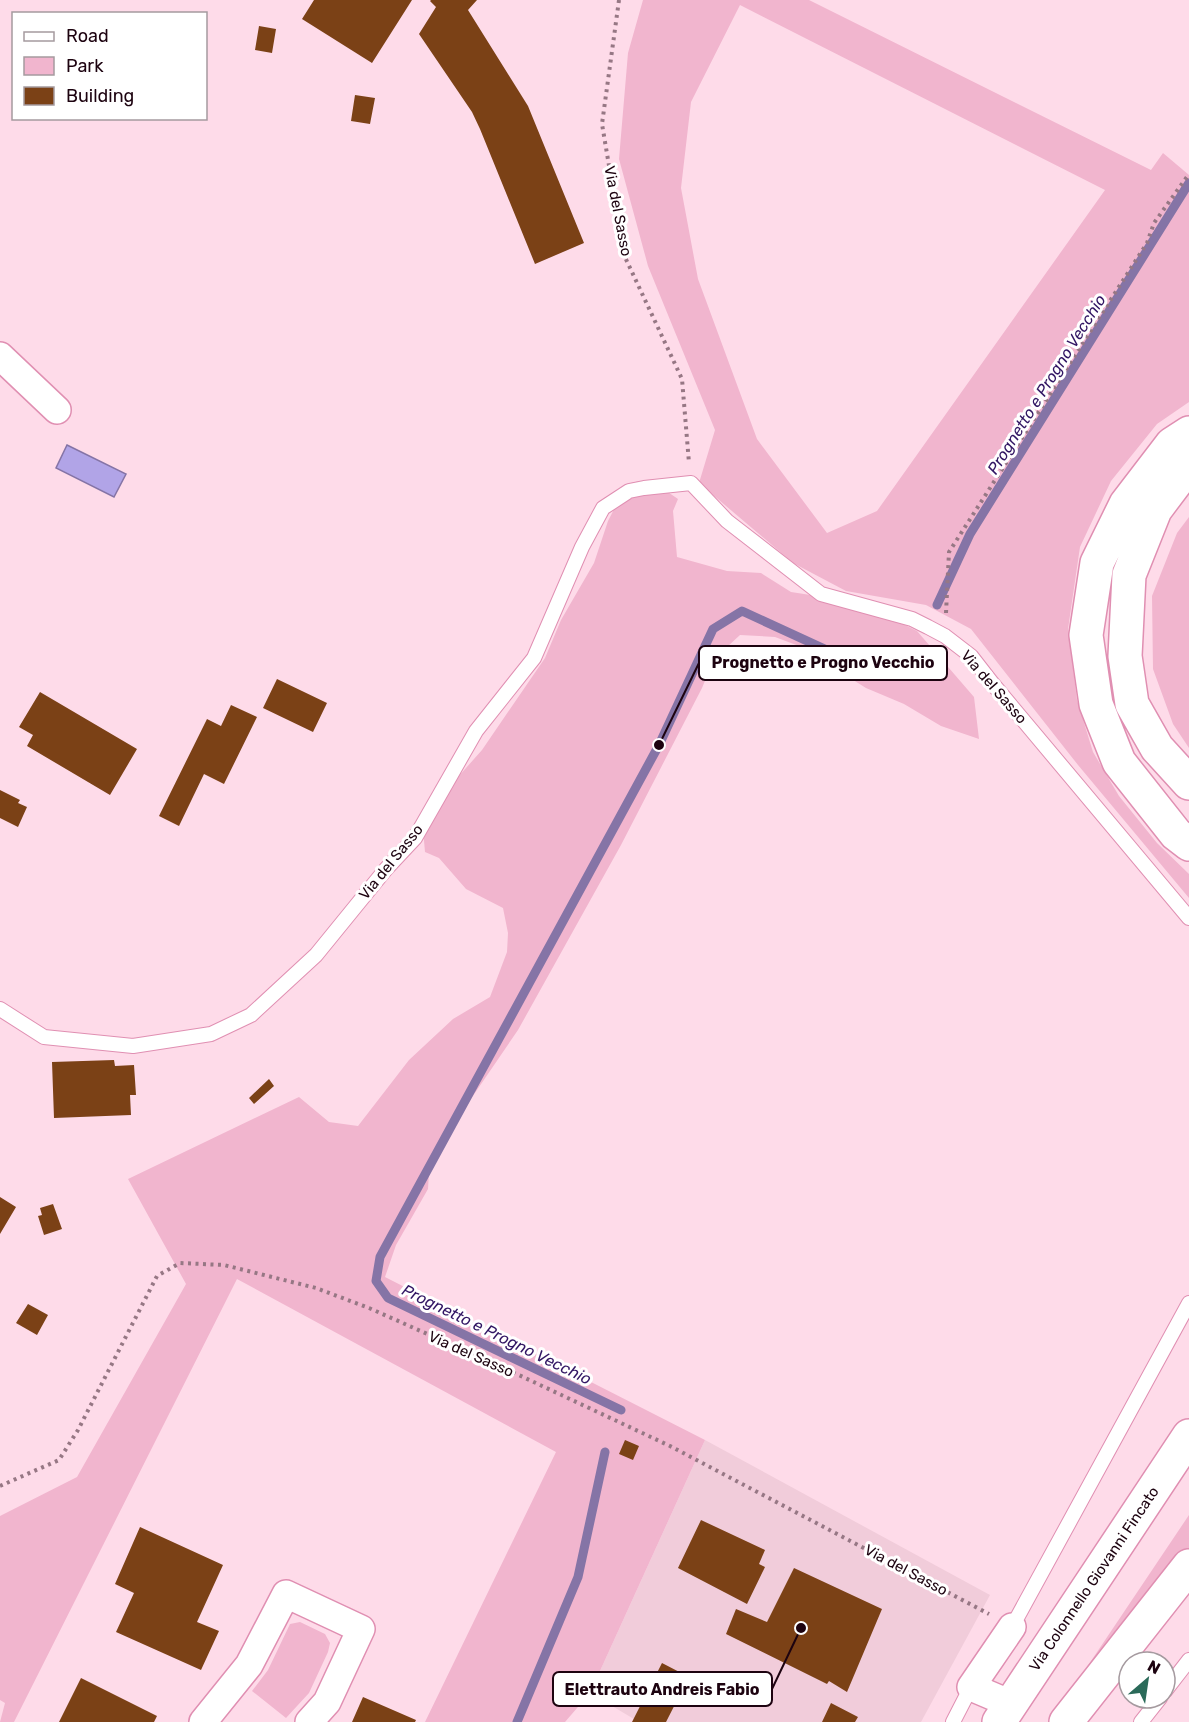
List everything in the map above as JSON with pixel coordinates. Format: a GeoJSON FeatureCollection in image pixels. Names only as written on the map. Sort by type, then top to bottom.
{"type":"FeatureCollection","features":[{"type":"Feature","properties":{"kind":"main road"},"geometry":{"type":"LineString","coordinates":[[1189,433],[1172,444],[1126,504],[1097,563],[1086,635],[1096,704],[1119,762],[1176,834],[1189,844]]}},
{"type":"Feature","properties":{"kind":"main road"},"geometry":{"type":"LineString","coordinates":[[1189,467],[1155,510],[1130,575],[1125,656],[1132,704],[1156,748],[1189,783]]}},
{"type":"Feature","properties":{"kind":"main road","name":"Via Colonnello Giovanni Fincato"},"geometry":{"type":"LineString","coordinates":[[1012,1716],[1189,1436]]}},
{"type":"Feature","properties":{"kind":"main road","name":"Via Colonnello Giovanni Fincato"},"geometry":{"type":"LineString","coordinates":[[1012,1716],[1189,1476]]}},
{"type":"Feature","properties":{"kind":"main road"},"geometry":{"type":"LineString","coordinates":[[1066,1722],[1189,1566]]}},
{"type":"Feature","properties":{"kind":"street"},"geometry":{"type":"LineString","coordinates":[[0,356],[57,410]]}},
{"type":"Feature","properties":{"kind":"street"},"geometry":{"type":"LineString","coordinates":[[211,1719],[249,1665],[286,1594],[362,1629],[327,1702],[309,1722]]}},
{"type":"Feature","properties":{"kind":"street"},"geometry":{"type":"LineString","coordinates":[[1012,1627],[971,1687],[1012,1716]]}},
{"type":"Feature","properties":{"kind":"lane","name":"Via del Sasso"},"geometry":{"type":"LineString","coordinates":[[0,1010],[44,1037],[133,1046],[211,1034],[251,1015],[316,955],[386,869],[415,838],[476,731],[534,658],[582,547],[603,508],[629,491],[691,483],[727,521],[821,594],[912,619],[945,636],[971,656],[1189,918]]}},
{"type":"Feature","properties":{"kind":"lane"},"geometry":{"type":"LineString","coordinates":[[1012,1627],[1189,1303]]}},
{"type":"Feature","properties":{"kind":"lane"},"geometry":{"type":"LineString","coordinates":[[1177,1676],[1189,1660]]}},
{"type":"Feature","properties":{"kind":"lane"},"geometry":{"type":"LineString","coordinates":[[953,1722],[971,1687]]}},
{"type":"Feature","properties":{"kind":"lane"},"geometry":{"type":"LineString","coordinates":[[1141,1722],[1150,1710]]}},
{"type":"Feature","properties":{"kind":"path","name":"Via del Sasso"},"geometry":{"type":"LineString","coordinates":[[619,0],[602,124],[624,255],[682,379],[691,483]]}},
{"type":"Feature","properties":{"kind":"path"},"geometry":{"type":"LineString","coordinates":[[945,636],[949,552],[1147,243],[1154,224],[1189,174]]}},
{"type":"Feature","properties":{"kind":"path","name":"Via del Sasso"},"geometry":{"type":"LineString","coordinates":[[0,1486],[58,1460],[78,1430],[157,1276],[180,1263],[224,1265],[316,1288],[369,1308],[506,1370],[670,1446],[1012,1627]]}},
{"type":"Feature","properties":{"kind":"shaded area"},"geometry":{"type":"Polygon","coordinates":[[[67,445],[126,474],[114,497],[56,468],[67,445]]]}},
{"type":"Feature","properties":{"kind":"shaded area"},"geometry":{"type":"Polygon","coordinates":[[[705,1440],[990,1595],[921,1722],[639,1722],[590,1693],[705,1440]]]}},
{"type":"Feature","properties":{"kind":"green space"},"geometry":{"type":"Polygon","coordinates":[[[643,0],[809,0],[1151,170],[1163,153],[1189,175],[1189,402],[1157,424],[1111,481],[1080,547],[1068,629],[1077,700],[1093,752],[1119,796],[1157,843],[1189,874],[1189,898],[1078,765],[971,629],[926,605],[846,591],[793,563],[699,483],[715,430],[648,266],[619,159],[628,53],[643,0]],[[740,5],[691,102],[681,188],[698,279],[757,439],[827,533],[877,511],[1105,190],[740,5]]]}},
{"type":"Feature","properties":{"kind":"green space"},"geometry":{"type":"Polygon","coordinates":[[[640,481],[656,484],[678,499],[673,511],[677,557],[727,571],[761,573],[791,592],[817,596],[891,618],[917,631],[974,697],[979,739],[941,726],[904,704],[866,688],[799,646],[775,637],[740,635],[714,659],[702,688],[621,845],[518,1030],[440,1144],[429,1172],[428,1189],[396,1245],[385,1277],[705,1440],[590,1693],[565,1722],[425,1722],[556,1452],[237,1279],[14,1722],[0,1722],[5,1703],[0,1700],[0,1516],[77,1477],[186,1284],[128,1179],[299,1097],[329,1122],[358,1126],[409,1060],[453,1019],[490,997],[507,952],[508,933],[503,908],[466,889],[439,858],[425,852],[423,829],[450,786],[482,750],[545,658],[561,620],[594,563],[608,521],[627,484],[640,481]]]}},
{"type":"Feature","properties":{"kind":"green space"},"geometry":{"type":"Polygon","coordinates":[[[1189,517],[1189,748],[1173,724],[1153,669],[1152,596],[1177,533],[1189,517]]]}},
{"type":"Feature","properties":{"kind":"green space"},"geometry":{"type":"Polygon","coordinates":[[[1189,1515],[1189,1551],[1088,1677],[1087,1667],[1189,1515]]]}},
{"type":"Feature","properties":{"kind":"green space"},"geometry":{"type":"Polygon","coordinates":[[[300,1622],[325,1634],[330,1643],[309,1693],[286,1718],[252,1691],[268,1670],[290,1624],[300,1622]]]}},
{"type":"Feature","properties":{"kind":"building"},"geometry":{"type":"Polygon","coordinates":[[[314,0],[412,0],[372,63],[302,19],[314,0]]]}},
{"type":"Feature","properties":{"kind":"building"},"geometry":{"type":"Polygon","coordinates":[[[431,0],[477,0],[468,10],[528,106],[584,243],[535,264],[472,112],[419,34],[436,7],[431,0]]]}},
{"type":"Feature","properties":{"kind":"building"},"geometry":{"type":"Polygon","coordinates":[[[259,26],[276,29],[272,53],[255,50],[259,26]]]}},
{"type":"Feature","properties":{"kind":"building"},"geometry":{"type":"Polygon","coordinates":[[[355,95],[375,98],[370,124],[351,121],[355,95]]]}},
{"type":"Feature","properties":{"kind":"building"},"geometry":{"type":"Polygon","coordinates":[[[277,679],[327,703],[313,732],[263,708],[277,679]]]}},
{"type":"Feature","properties":{"kind":"building"},"geometry":{"type":"Polygon","coordinates":[[[40,692],[137,749],[110,795],[27,746],[33,735],[19,727],[40,692]]]}},
{"type":"Feature","properties":{"kind":"building"},"geometry":{"type":"Polygon","coordinates":[[[231,705],[257,717],[224,784],[204,774],[179,826],[159,816],[207,719],[221,726],[231,705]]]}},
{"type":"Feature","properties":{"kind":"building"},"geometry":{"type":"Polygon","coordinates":[[[0,790],[20,800],[18,803],[27,807],[18,827],[0,818],[0,790]]]}},
{"type":"Feature","properties":{"kind":"building"},"geometry":{"type":"Polygon","coordinates":[[[114,1060],[115,1066],[134,1065],[136,1095],[130,1095],[131,1115],[54,1118],[52,1062],[114,1060]]]}},
{"type":"Feature","properties":{"kind":"building"},"geometry":{"type":"Polygon","coordinates":[[[269,1079],[274,1086],[254,1104],[249,1098],[269,1079]]]}},
{"type":"Feature","properties":{"kind":"building"},"geometry":{"type":"Polygon","coordinates":[[[0,1197],[16,1207],[0,1234],[0,1197]]]}},
{"type":"Feature","properties":{"kind":"building"},"geometry":{"type":"Polygon","coordinates":[[[53,1204],[62,1229],[44,1235],[38,1216],[42,1215],[40,1208],[53,1204]]]}},
{"type":"Feature","properties":{"kind":"building"},"geometry":{"type":"Polygon","coordinates":[[[28,1304],[48,1315],[37,1335],[16,1323],[28,1304]]]}},
{"type":"Feature","properties":{"kind":"building"},"geometry":{"type":"Polygon","coordinates":[[[625,1440],[639,1446],[633,1460],[619,1454],[625,1440]]]}},
{"type":"Feature","properties":{"kind":"building"},"geometry":{"type":"Polygon","coordinates":[[[701,1520],[765,1550],[759,1564],[765,1567],[747,1604],[678,1568],[701,1520]]]}},
{"type":"Feature","properties":{"kind":"building"},"geometry":{"type":"Polygon","coordinates":[[[140,1527],[223,1565],[197,1622],[219,1631],[201,1670],[116,1632],[134,1593],[115,1584],[140,1527]]]}},
{"type":"Feature","properties":{"kind":"building"},"geometry":{"type":"Polygon","coordinates":[[[794,1568],[882,1609],[847,1692],[829,1681],[827,1684],[726,1634],[736,1609],[767,1622],[794,1568]]]}},
{"type":"Feature","properties":{"kind":"building"},"geometry":{"type":"Polygon","coordinates":[[[662,1663],[689,1677],[666,1722],[632,1722],[662,1663]]]}},
{"type":"Feature","properties":{"kind":"building"},"geometry":{"type":"Polygon","coordinates":[[[81,1678],[157,1716],[154,1722],[59,1722],[81,1678]]]}},
{"type":"Feature","properties":{"kind":"building"},"geometry":{"type":"Polygon","coordinates":[[[363,1697],[416,1720],[415,1722],[352,1722],[363,1697]]]}},
{"type":"Feature","properties":{"kind":"building"},"geometry":{"type":"Polygon","coordinates":[[[831,1703],[858,1717],[855,1722],[822,1722],[831,1703]]]}},
{"type":"Feature","properties":{"kind":"waterway","name":"Prognetto e Progno Vecchio"},"geometry":{"type":"LineString","coordinates":[[937,605],[970,534],[1189,183]]}},
{"type":"Feature","properties":{"kind":"waterway","name":"Prognetto e Progno Vecchio"},"geometry":{"type":"LineString","coordinates":[[621,1410],[388,1298],[376,1281],[380,1257],[659,745],[713,629],[742,611],[866,668],[906,671]]}},
{"type":"Feature","properties":{"kind":"waterway","name":"Prognetto e Progno Vecchio"},"geometry":{"type":"LineString","coordinates":[[517,1722],[578,1577],[605,1452]]}},
{"type":"Feature","properties":{"kind":"place","name":"Prognetto e Progno Vecchio"},"geometry":{"type":"Point","coordinates":[659,745]}},
{"type":"Feature","properties":{"kind":"place","name":"Elettrauto Andreis Fabio"},"geometry":{"type":"Point","coordinates":[801,1628]}}]}
